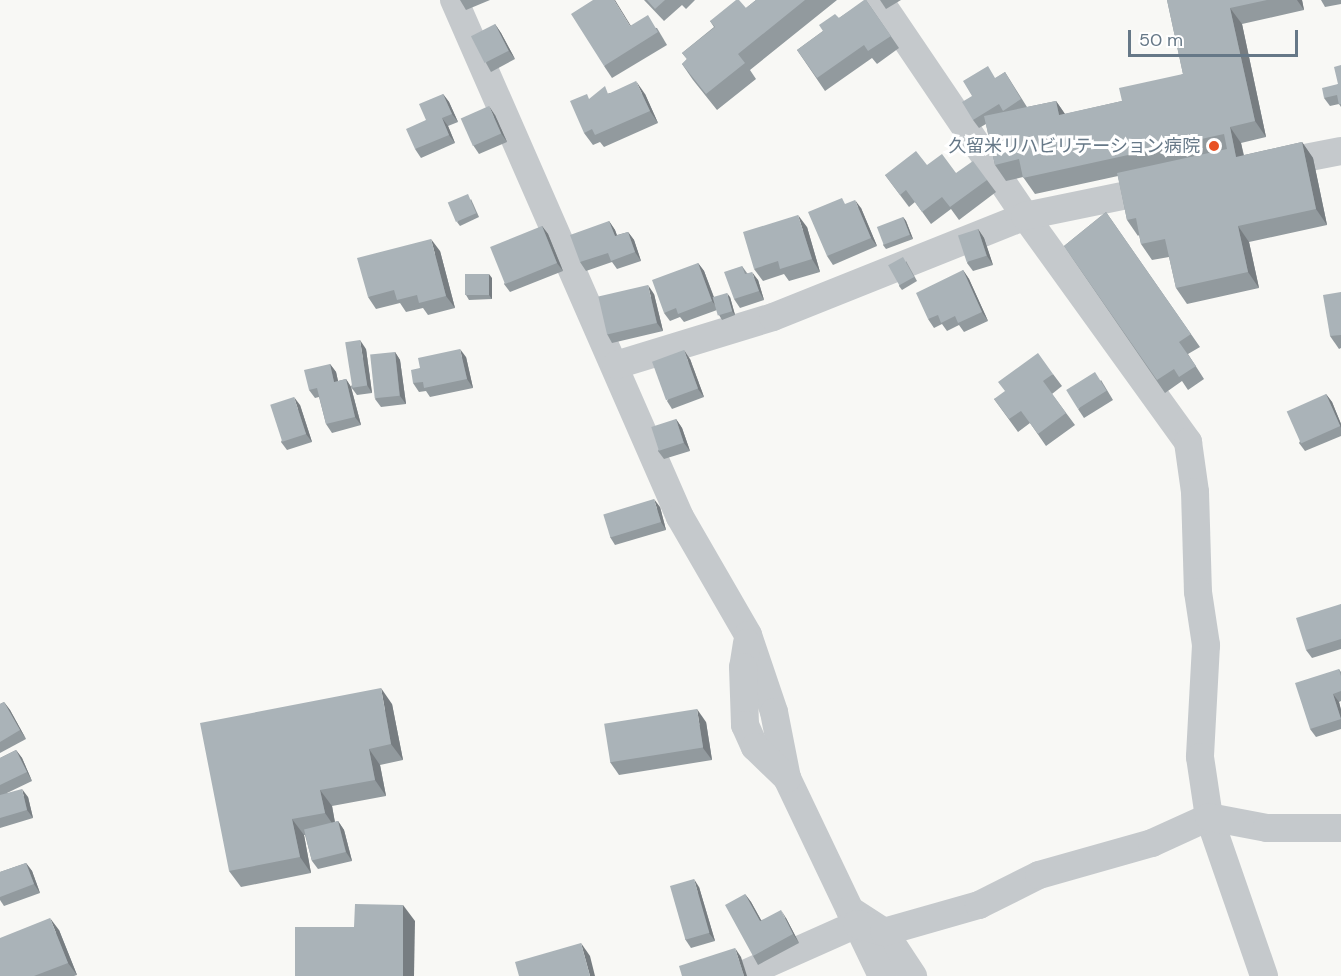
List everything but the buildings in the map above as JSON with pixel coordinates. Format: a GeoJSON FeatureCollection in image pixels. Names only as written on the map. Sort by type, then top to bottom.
{"type":"FeatureCollection","features":[{"type":"Feature","properties":{"kind":"street"},"geometry":{"type":"LineString","coordinates":[[454,0],[552,229],[616,365],[680,517],[748,635],[774,712],[787,778],[850,909],[884,932],[913,976]]}},
{"type":"Feature","properties":{"kind":"street"},"geometry":{"type":"LineString","coordinates":[[879,0],[1025,216],[1188,442],[1195,492],[1198,592],[1206,645],[1200,757],[1209,817],[1264,976]]}},
{"type":"Feature","properties":{"kind":"street"},"geometry":{"type":"LineString","coordinates":[[1252,169],[1341,151]]}},
{"type":"Feature","properties":{"kind":"street"},"geometry":{"type":"LineString","coordinates":[[616,365],[773,317],[1025,216],[1184,183]]}},
{"type":"Feature","properties":{"kind":"street"},"geometry":{"type":"LineString","coordinates":[[740,976],[857,924],[884,932],[979,905],[1039,875],[1152,843],[1209,817],[1267,828],[1341,828]]}},
{"type":"Feature","properties":{"kind":"street"},"geometry":{"type":"LineString","coordinates":[[857,924],[882,976]]}},
{"type":"Feature","properties":{"kind":"place","name":"久留米リハビリテーション病院"},"geometry":{"type":"Point","coordinates":[1214,146]}}]}
